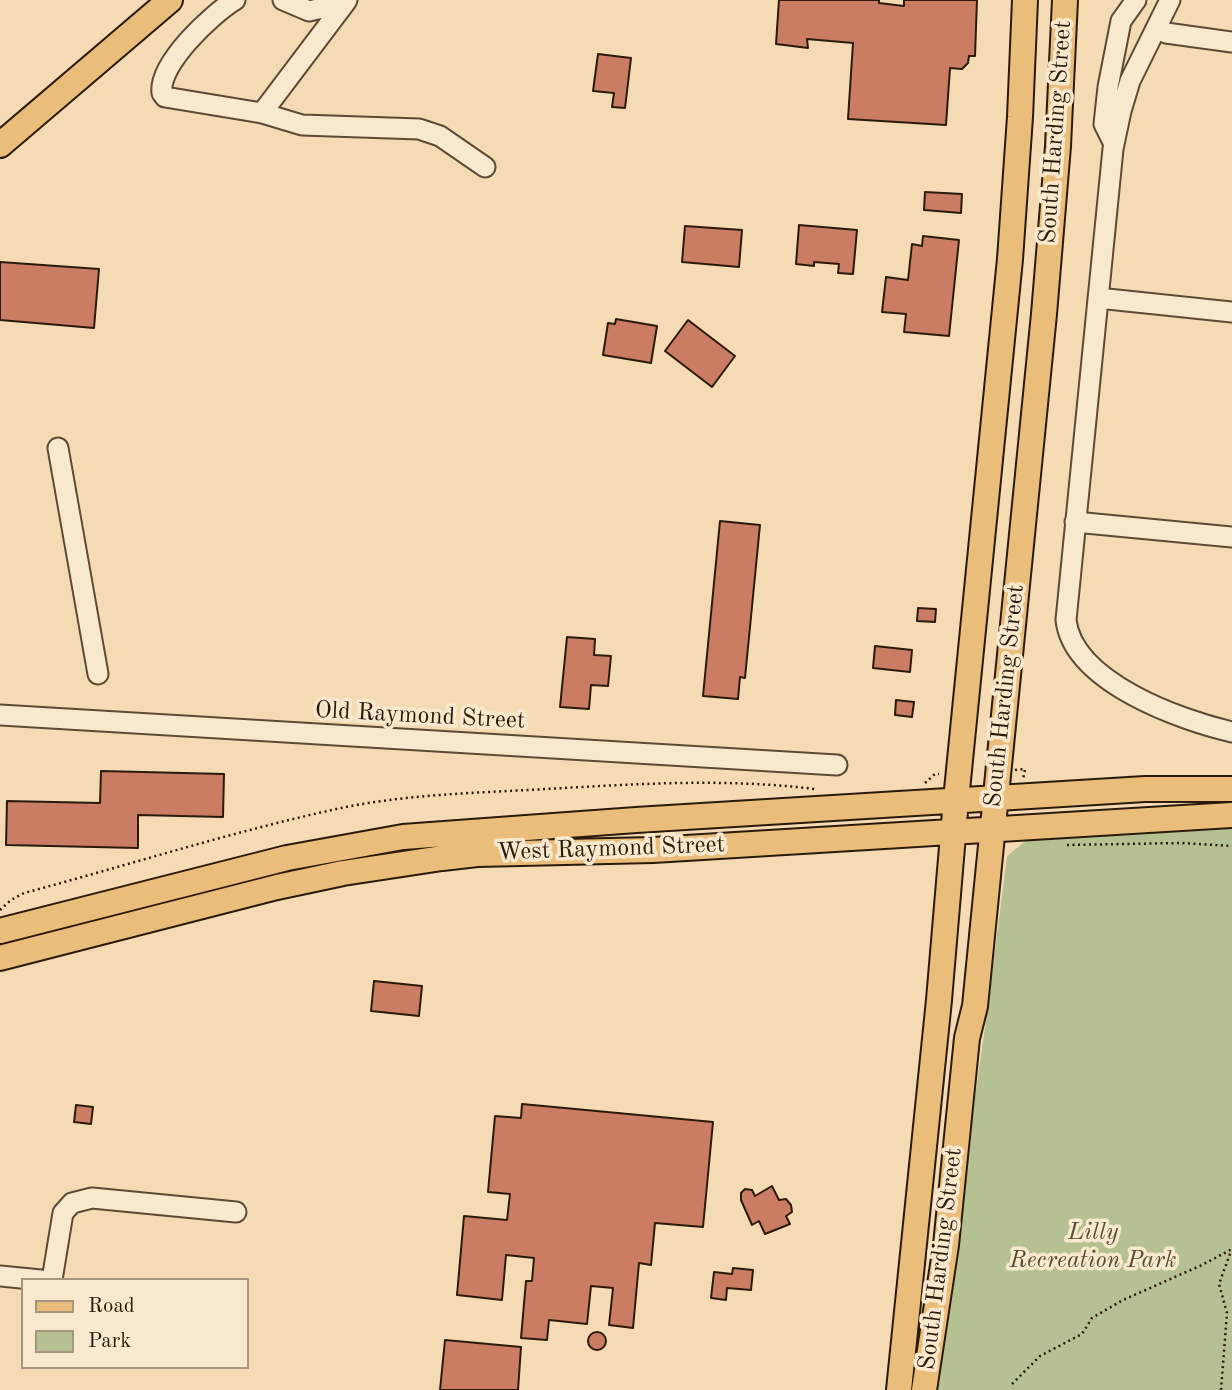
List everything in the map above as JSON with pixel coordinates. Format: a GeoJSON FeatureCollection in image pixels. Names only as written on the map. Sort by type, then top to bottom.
{"type":"FeatureCollection","features":[{"type":"Feature","properties":{"kind":"main road"},"geometry":{"type":"LineString","coordinates":[[0,145],[170,0]]}},
{"type":"Feature","properties":{"kind":"main road","name":"South Harding Street"},"geometry":{"type":"LineString","coordinates":[[899,1390],[999,366],[1018,144],[1025,0]]}},
{"type":"Feature","properties":{"kind":"main road","name":"South Harding Street"},"geometry":{"type":"LineString","coordinates":[[924,1390],[946,1245],[967,1038],[975,1006],[1058,146],[1065,0]]}},
{"type":"Feature","properties":{"kind":"main road"},"geometry":{"type":"LineString","coordinates":[[1018,144],[1058,146]]}},
{"type":"Feature","properties":{"kind":"main road"},"geometry":{"type":"LineString","coordinates":[[999,366],[1038,369]]}},
{"type":"Feature","properties":{"kind":"main road","name":"West Raymond Street"},"geometry":{"type":"LineString","coordinates":[[0,931],[287,858],[403,837],[596,822],[1145,789],[1232,789]]}},
{"type":"Feature","properties":{"kind":"main road","name":"West Raymond Street"},"geometry":{"type":"LineString","coordinates":[[0,958],[277,887],[343,873],[442,858],[477,854],[653,850],[1232,816]]}},
{"type":"Feature","properties":{"kind":"main road"},"geometry":{"type":"LineString","coordinates":[[928,1106],[960,1113]]}},
{"type":"Feature","properties":{"kind":"street"},"geometry":{"type":"LineString","coordinates":[[235,0],[203,25],[181,48],[163,81],[162,93],[165,97],[262,113],[302,125],[419,129],[440,136],[485,167]]}},
{"type":"Feature","properties":{"kind":"street"},"geometry":{"type":"LineString","coordinates":[[283,0],[310,11],[346,1]]}},
{"type":"Feature","properties":{"kind":"street"},"geometry":{"type":"LineString","coordinates":[[1114,144],[1104,124],[1108,87],[1121,21],[1136,0]]}},
{"type":"Feature","properties":{"kind":"street"},"geometry":{"type":"LineString","coordinates":[[1170,0],[1130,81],[1114,144],[1066,620],[1070,637],[1079,652],[1104,675],[1152,704],[1198,723],[1232,732]]}},
{"type":"Feature","properties":{"kind":"street"},"geometry":{"type":"LineString","coordinates":[[262,113],[346,1]]}},
{"type":"Feature","properties":{"kind":"street"},"geometry":{"type":"LineString","coordinates":[[1157,26],[1166,33],[1232,42]]}},
{"type":"Feature","properties":{"kind":"street"},"geometry":{"type":"LineString","coordinates":[[1098,298],[1232,312]]}},
{"type":"Feature","properties":{"kind":"street"},"geometry":{"type":"LineString","coordinates":[[58,448],[98,674]]}},
{"type":"Feature","properties":{"kind":"street"},"geometry":{"type":"LineString","coordinates":[[1075,522],[1232,537]]}},
{"type":"Feature","properties":{"kind":"street","name":"Old Raymond Street"},"geometry":{"type":"LineString","coordinates":[[0,715],[837,765]]}},
{"type":"Feature","properties":{"kind":"street"},"geometry":{"type":"LineString","coordinates":[[52,1278],[63,1213],[72,1203],[92,1198],[236,1212]]}},
{"type":"Feature","properties":{"kind":"street"},"geometry":{"type":"LineString","coordinates":[[0,1276],[21,1278]]}},
{"type":"Feature","properties":{"kind":"path"},"geometry":{"type":"LineString","coordinates":[[1012,1384],[1041,1356],[1082,1334],[1092,1318],[1123,1300],[1231,1250]]}},
{"type":"Feature","properties":{"kind":"path"},"geometry":{"type":"LineString","coordinates":[[1221,1390],[1227,1313],[1219,1284],[1231,1250]]}},
{"type":"Feature","properties":{"kind":"green space","name":"Lilly Recreation Park"},"geometry":{"type":"Polygon","coordinates":[[[1232,828],[1232,1390],[932,1390],[987,1014],[1007,856],[1027,840],[1232,828]]]}},
{"type":"Feature","properties":{"kind":"building"},"geometry":{"type":"Polygon","coordinates":[[[779,0],[879,0],[879,3],[904,6],[904,0],[977,0],[975,56],[969,56],[968,63],[962,69],[950,68],[946,125],[848,119],[853,43],[807,39],[808,48],[776,44],[779,0]]]}},
{"type":"Feature","properties":{"kind":"building"},"geometry":{"type":"Polygon","coordinates":[[[598,54],[631,58],[625,108],[612,107],[614,93],[593,91],[598,54]]]}},
{"type":"Feature","properties":{"kind":"building"},"geometry":{"type":"Polygon","coordinates":[[[925,192],[962,194],[961,213],[924,210],[925,192]]]}},
{"type":"Feature","properties":{"kind":"building"},"geometry":{"type":"Polygon","coordinates":[[[799,225],[857,230],[853,274],[838,273],[839,264],[796,264],[799,225]]]}},
{"type":"Feature","properties":{"kind":"building"},"geometry":{"type":"Polygon","coordinates":[[[685,226],[742,230],[739,267],[682,262],[685,226]]]}},
{"type":"Feature","properties":{"kind":"building"},"geometry":{"type":"Polygon","coordinates":[[[923,236],[959,240],[949,336],[904,332],[906,314],[882,312],[886,277],[908,280],[912,244],[922,246],[923,236]]]}},
{"type":"Feature","properties":{"kind":"building"},"geometry":{"type":"Polygon","coordinates":[[[0,262],[99,269],[94,328],[0,320],[0,262]]]}},
{"type":"Feature","properties":{"kind":"building"},"geometry":{"type":"Polygon","coordinates":[[[616,319],[657,326],[651,363],[603,355],[608,323],[615,324],[616,319]]]}},
{"type":"Feature","properties":{"kind":"building"},"geometry":{"type":"Polygon","coordinates":[[[688,320],[735,356],[712,387],[665,351],[688,320]]]}},
{"type":"Feature","properties":{"kind":"building"},"geometry":{"type":"Polygon","coordinates":[[[720,521],[760,525],[745,678],[740,677],[738,699],[703,696],[720,521]]]}},
{"type":"Feature","properties":{"kind":"building"},"geometry":{"type":"Polygon","coordinates":[[[918,608],[936,609],[935,622],[917,621],[918,608]]]}},
{"type":"Feature","properties":{"kind":"building"},"geometry":{"type":"Polygon","coordinates":[[[567,637],[595,639],[594,655],[611,656],[608,686],[591,685],[589,709],[560,707],[567,637]]]}},
{"type":"Feature","properties":{"kind":"building"},"geometry":{"type":"Polygon","coordinates":[[[875,646],[912,650],[910,672],[873,668],[875,646]]]}},
{"type":"Feature","properties":{"kind":"building"},"geometry":{"type":"Polygon","coordinates":[[[896,700],[914,702],[912,717],[895,715],[896,700]]]}},
{"type":"Feature","properties":{"kind":"building"},"geometry":{"type":"Polygon","coordinates":[[[101,771],[224,774],[223,817],[138,815],[138,848],[6,845],[7,801],[100,803],[101,771]]]}},
{"type":"Feature","properties":{"kind":"building"},"geometry":{"type":"Polygon","coordinates":[[[374,981],[422,986],[419,1016],[371,1011],[374,981]]]}},
{"type":"Feature","properties":{"kind":"building"},"geometry":{"type":"Polygon","coordinates":[[[522,1104],[713,1122],[703,1227],[655,1223],[651,1265],[639,1263],[633,1328],[609,1325],[613,1288],[591,1286],[587,1324],[549,1320],[547,1340],[521,1338],[526,1281],[532,1281],[534,1258],[506,1255],[502,1300],[457,1295],[464,1216],[507,1220],[510,1194],[488,1192],[495,1116],[521,1118],[522,1104]]]}},
{"type":"Feature","properties":{"kind":"building"},"geometry":{"type":"Polygon","coordinates":[[[76,1105],[93,1107],[91,1124],[74,1122],[76,1105]]]}},
{"type":"Feature","properties":{"kind":"building"},"geometry":{"type":"Polygon","coordinates":[[[772,1186],[779,1200],[786,1199],[791,1205],[792,1212],[786,1216],[790,1224],[765,1234],[759,1221],[752,1225],[741,1200],[741,1193],[745,1189],[752,1190],[755,1196],[772,1186]]]}},
{"type":"Feature","properties":{"kind":"building"},"geometry":{"type":"Polygon","coordinates":[[[733,1268],[753,1270],[751,1290],[727,1288],[726,1300],[711,1298],[714,1272],[732,1274],[733,1268]]]}},
{"type":"Feature","properties":{"kind":"building"},"geometry":{"type":"Polygon","coordinates":[[[593,1332],[601,1332],[606,1341],[604,1348],[593,1350],[588,1345],[588,1337],[593,1332]]]}},
{"type":"Feature","properties":{"kind":"building"},"geometry":{"type":"Polygon","coordinates":[[[445,1340],[521,1347],[518,1390],[440,1390],[445,1340]]]}}]}
